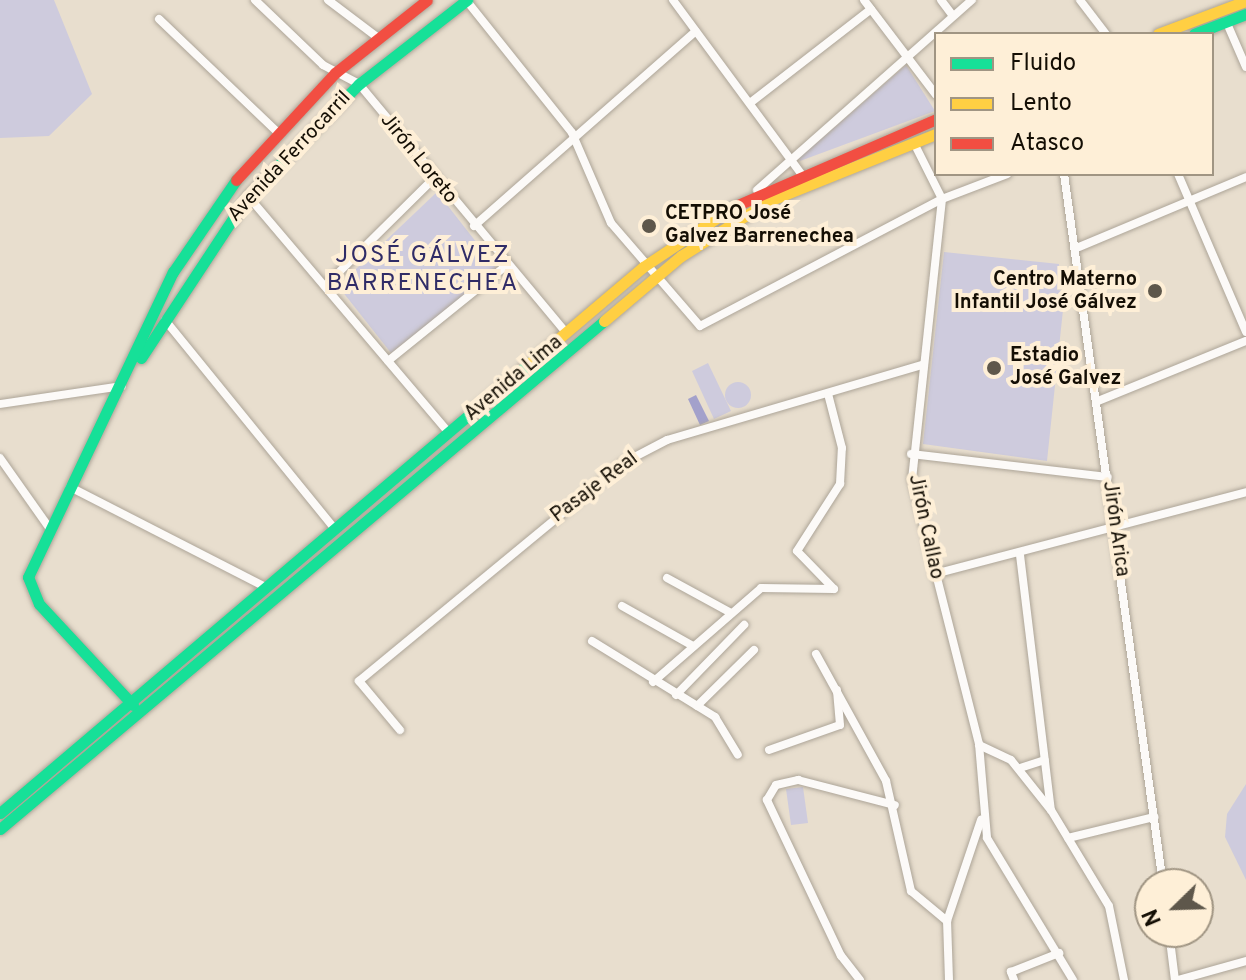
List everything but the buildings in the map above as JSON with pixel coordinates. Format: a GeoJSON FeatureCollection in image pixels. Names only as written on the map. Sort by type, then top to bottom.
{"type":"FeatureCollection","features":[{"type":"Feature","properties":{"kind":"main road","name":"Avenida Ferrocarril"},"geometry":{"type":"LineString","coordinates":[[135,707],[30,592],[28,577],[123,385],[190,240],[276,131],[335,73],[427,0]]}},
{"type":"Feature","properties":{"kind":"main road","name":"Avenida Ferrocarril"},"geometry":{"type":"LineString","coordinates":[[123,385],[248,196],[359,84],[466,0]]}},
{"type":"Feature","properties":{"kind":"main road"},"geometry":{"type":"LineString","coordinates":[[1197,32],[1246,1]]}},
{"type":"Feature","properties":{"kind":"main road"},"geometry":{"type":"LineString","coordinates":[[1165,32],[1223,16],[1246,14]]}},
{"type":"Feature","properties":{"kind":"main road","name":"Avenida Lima"},"geometry":{"type":"LineString","coordinates":[[135,707],[265,587],[643,267],[755,192],[799,171],[934,120]]}},
{"type":"Feature","properties":{"kind":"main road","name":"Avenida Lima"},"geometry":{"type":"LineString","coordinates":[[135,707],[655,276],[720,229],[808,183],[934,135]]}},
{"type":"Feature","properties":{"kind":"main road"},"geometry":{"type":"LineString","coordinates":[[0,813],[135,707]]}},
{"type":"Feature","properties":{"kind":"main road"},"geometry":{"type":"LineString","coordinates":[[0,829],[135,707]]}},
{"type":"Feature","properties":{"kind":"street","name":"Jirón Loreto"},"geometry":{"type":"LineString","coordinates":[[255,0],[335,73],[359,84],[433,179],[567,334]]}},
{"type":"Feature","properties":{"kind":"street"},"geometry":{"type":"LineString","coordinates":[[328,0],[377,37]]}},
{"type":"Feature","properties":{"kind":"street"},"geometry":{"type":"LineString","coordinates":[[466,0],[572,133],[611,223],[643,267],[700,326],[942,199],[1002,176]]}},
{"type":"Feature","properties":{"kind":"street"},"geometry":{"type":"LineString","coordinates":[[673,0],[808,183]]}},
{"type":"Feature","properties":{"kind":"street"},"geometry":{"type":"LineString","coordinates":[[864,0],[934,92]]}},
{"type":"Feature","properties":{"kind":"street"},"geometry":{"type":"LineString","coordinates":[[941,0],[953,16]]}},
{"type":"Feature","properties":{"kind":"street"},"geometry":{"type":"LineString","coordinates":[[935,32],[972,0]]}},
{"type":"Feature","properties":{"kind":"street"},"geometry":{"type":"LineString","coordinates":[[1080,0],[1104,32]]}},
{"type":"Feature","properties":{"kind":"street"},"geometry":{"type":"LineString","coordinates":[[1212,0],[1223,16],[1246,67]]}},
{"type":"Feature","properties":{"kind":"street"},"geometry":{"type":"LineString","coordinates":[[750,103],[871,9]]}},
{"type":"Feature","properties":{"kind":"street"},"geometry":{"type":"LineString","coordinates":[[159,19],[276,131]]}},
{"type":"Feature","properties":{"kind":"street"},"geometry":{"type":"LineString","coordinates":[[474,226],[572,133],[696,31]]}},
{"type":"Feature","properties":{"kind":"street"},"geometry":{"type":"LineString","coordinates":[[755,192],[789,157],[934,33]]}},
{"type":"Feature","properties":{"kind":"street"},"geometry":{"type":"LineString","coordinates":[[914,143],[942,199]]}},
{"type":"Feature","properties":{"kind":"street","name":"Jirón Arica"},"geometry":{"type":"LineString","coordinates":[[1064,176],[1079,247],[1161,868]]}},
{"type":"Feature","properties":{"kind":"street"},"geometry":{"type":"LineString","coordinates":[[1179,176],[1246,332]]}},
{"type":"Feature","properties":{"kind":"street"},"geometry":{"type":"LineString","coordinates":[[1079,247],[1246,177]]}},
{"type":"Feature","properties":{"kind":"street"},"geometry":{"type":"LineString","coordinates":[[325,286],[433,179]]}},
{"type":"Feature","properties":{"kind":"street"},"geometry":{"type":"LineString","coordinates":[[248,196],[449,433]]}},
{"type":"Feature","properties":{"kind":"street","name":"Jirón Callao"},"geometry":{"type":"LineString","coordinates":[[942,199],[911,454],[934,574],[979,744],[981,819]]}},
{"type":"Feature","properties":{"kind":"street"},"geometry":{"type":"LineString","coordinates":[[388,361],[507,265]]}},
{"type":"Feature","properties":{"kind":"street"},"geometry":{"type":"LineString","coordinates":[[165,320],[335,529]]}},
{"type":"Feature","properties":{"kind":"street"},"geometry":{"type":"LineString","coordinates":[[1098,401],[1246,341]]}},
{"type":"Feature","properties":{"kind":"street","name":"Pasaje Real"},"geometry":{"type":"LineString","coordinates":[[400,730],[359,681],[648,448],[922,365]]}},
{"type":"Feature","properties":{"kind":"street"},"geometry":{"type":"LineString","coordinates":[[0,404],[123,385]]}},
{"type":"Feature","properties":{"kind":"street"},"geometry":{"type":"LineString","coordinates":[[653,682],[729,612],[761,588],[834,589],[797,551],[840,484],[842,448],[828,394]]}},
{"type":"Feature","properties":{"kind":"street"},"geometry":{"type":"LineString","coordinates":[[911,454],[1108,477]]}},
{"type":"Feature","properties":{"kind":"street"},"geometry":{"type":"LineString","coordinates":[[0,458],[50,529]]}},
{"type":"Feature","properties":{"kind":"street"},"geometry":{"type":"LineString","coordinates":[[70,487],[265,587]]}},
{"type":"Feature","properties":{"kind":"street"},"geometry":{"type":"LineString","coordinates":[[934,574],[1020,555],[1246,492]]}},
{"type":"Feature","properties":{"kind":"street"},"geometry":{"type":"LineString","coordinates":[[1020,555],[1051,810]]}},
{"type":"Feature","properties":{"kind":"street"},"geometry":{"type":"LineString","coordinates":[[667,578],[729,612]]}},
{"type":"Feature","properties":{"kind":"street"},"geometry":{"type":"LineString","coordinates":[[622,606],[693,646]]}},
{"type":"Feature","properties":{"kind":"street"},"geometry":{"type":"LineString","coordinates":[[676,695],[744,625]]}},
{"type":"Feature","properties":{"kind":"street"},"geometry":{"type":"LineString","coordinates":[[592,641],[653,682],[720,721],[738,755]]}},
{"type":"Feature","properties":{"kind":"street"},"geometry":{"type":"LineString","coordinates":[[697,706],[754,650]]}},
{"type":"Feature","properties":{"kind":"street"},"geometry":{"type":"LineString","coordinates":[[816,654],[837,688],[895,805],[911,891],[947,921]]}},
{"type":"Feature","properties":{"kind":"street"},"geometry":{"type":"LineString","coordinates":[[769,750],[840,725],[837,688]]}},
{"type":"Feature","properties":{"kind":"street"},"geometry":{"type":"LineString","coordinates":[[979,744],[1020,768],[1051,810],[1118,926],[1124,980]]}},
{"type":"Feature","properties":{"kind":"street"},"geometry":{"type":"LineString","coordinates":[[1020,768],[1045,760]]}},
{"type":"Feature","properties":{"kind":"street"},"geometry":{"type":"LineString","coordinates":[[860,980],[841,956],[767,800],[776,785],[798,780],[895,805]]}},
{"type":"Feature","properties":{"kind":"street"},"geometry":{"type":"LineString","coordinates":[[1068,838],[1154,817]]}},
{"type":"Feature","properties":{"kind":"street"},"geometry":{"type":"LineString","coordinates":[[949,980],[947,921],[981,819]]}},
{"type":"Feature","properties":{"kind":"street"},"geometry":{"type":"LineString","coordinates":[[981,819],[1073,980]]}},
{"type":"Feature","properties":{"kind":"street"},"geometry":{"type":"LineString","coordinates":[[1171,948],[1176,980],[1246,961]]}},
{"type":"Feature","properties":{"kind":"street"},"geometry":{"type":"LineString","coordinates":[[1014,980],[1011,972],[1059,953]]}},
{"type":"Feature","properties":{"kind":"shaded area"},"geometry":{"type":"Polygon","coordinates":[[[0,0],[54,0],[92,94],[49,136],[0,138],[0,0]]]}},
{"type":"Feature","properties":{"kind":"shaded area"},"geometry":{"type":"Polygon","coordinates":[[[906,65],[934,109],[800,161],[799,158],[906,65]]]}},
{"type":"Feature","properties":{"kind":"shaded area"},"geometry":{"type":"Polygon","coordinates":[[[437,192],[498,270],[391,353],[338,286],[437,192]]]}},
{"type":"Feature","properties":{"kind":"shaded area","name":"Estadio José Galvez"},"geometry":{"type":"Polygon","coordinates":[[[944,252],[1059,264],[1057,290],[1065,291],[1047,461],[923,444],[944,252]]]}},
{"type":"Feature","properties":{"kind":"shaded area"},"geometry":{"type":"Polygon","coordinates":[[[708,363],[731,411],[714,419],[692,371],[708,363]]]}},
{"type":"Feature","properties":{"kind":"shaded area"},"geometry":{"type":"Polygon","coordinates":[[[738,382],[748,385],[751,395],[748,405],[738,408],[728,405],[725,395],[728,385],[738,382]]]}},
{"type":"Feature","properties":{"kind":"shaded area"},"geometry":{"type":"Polygon","coordinates":[[[1246,784],[1246,880],[1225,837],[1227,814],[1246,784]]]}},
{"type":"Feature","properties":{"kind":"shaded area"},"geometry":{"type":"Polygon","coordinates":[[[803,787],[808,823],[791,825],[786,789],[803,787]]]}},
{"type":"Feature","properties":{"kind":"water"},"geometry":{"type":"Polygon","coordinates":[[[696,395],[709,421],[700,425],[688,399],[696,395]]]}},
{"type":"Feature","properties":{"kind":"traffic: fast"},"geometry":{"type":"LineString","coordinates":[[141,358],[248,196],[359,84],[467,0]]}},
{"type":"Feature","properties":{"kind":"traffic: fast"},"geometry":{"type":"LineString","coordinates":[[1199,32],[1246,14]]}},
{"type":"Feature","properties":{"kind":"traffic: fast"},"geometry":{"type":"LineString","coordinates":[[133,705],[39,604],[28,577],[173,272],[236,180]]}},
{"type":"Feature","properties":{"kind":"traffic: fast"},"geometry":{"type":"LineString","coordinates":[[0,829],[604,321]]}},
{"type":"Feature","properties":{"kind":"traffic: fast"},"geometry":{"type":"LineString","coordinates":[[0,813],[531,362]]}},
{"type":"Feature","properties":{"kind":"traffic: slow"},"geometry":{"type":"LineString","coordinates":[[1163,32],[1246,1]]}},
{"type":"Feature","properties":{"kind":"traffic: slow"},"geometry":{"type":"LineString","coordinates":[[604,321],[681,256],[769,201],[934,135]]}},
{"type":"Feature","properties":{"kind":"traffic: slow"},"geometry":{"type":"LineString","coordinates":[[531,362],[643,267],[733,207]]}},
{"type":"Feature","properties":{"kind":"traffic: jam"},"geometry":{"type":"LineString","coordinates":[[236,180],[335,73],[427,0]]}},
{"type":"Feature","properties":{"kind":"traffic: jam"},"geometry":{"type":"LineString","coordinates":[[733,207],[934,120]]}},
{"type":"Feature","properties":{"kind":"place","name":"CETPRO José Galvez Barrenechea"},"geometry":{"type":"Point","coordinates":[649,226]}},
{"type":"Feature","properties":{"kind":"place","name":"Centro Materno Infantil José Gálvez"},"geometry":{"type":"Point","coordinates":[1155,291]}},
{"type":"Feature","properties":{"kind":"place","name":"Estadio José Galvez"},"geometry":{"type":"Point","coordinates":[994,368]}},
{"type":"Feature","properties":{"kind":"district","name":"JOSÉ GÁLVEZ BARRENECHEA"},"geometry":{"type":"Point","coordinates":[423,271]}}]}
